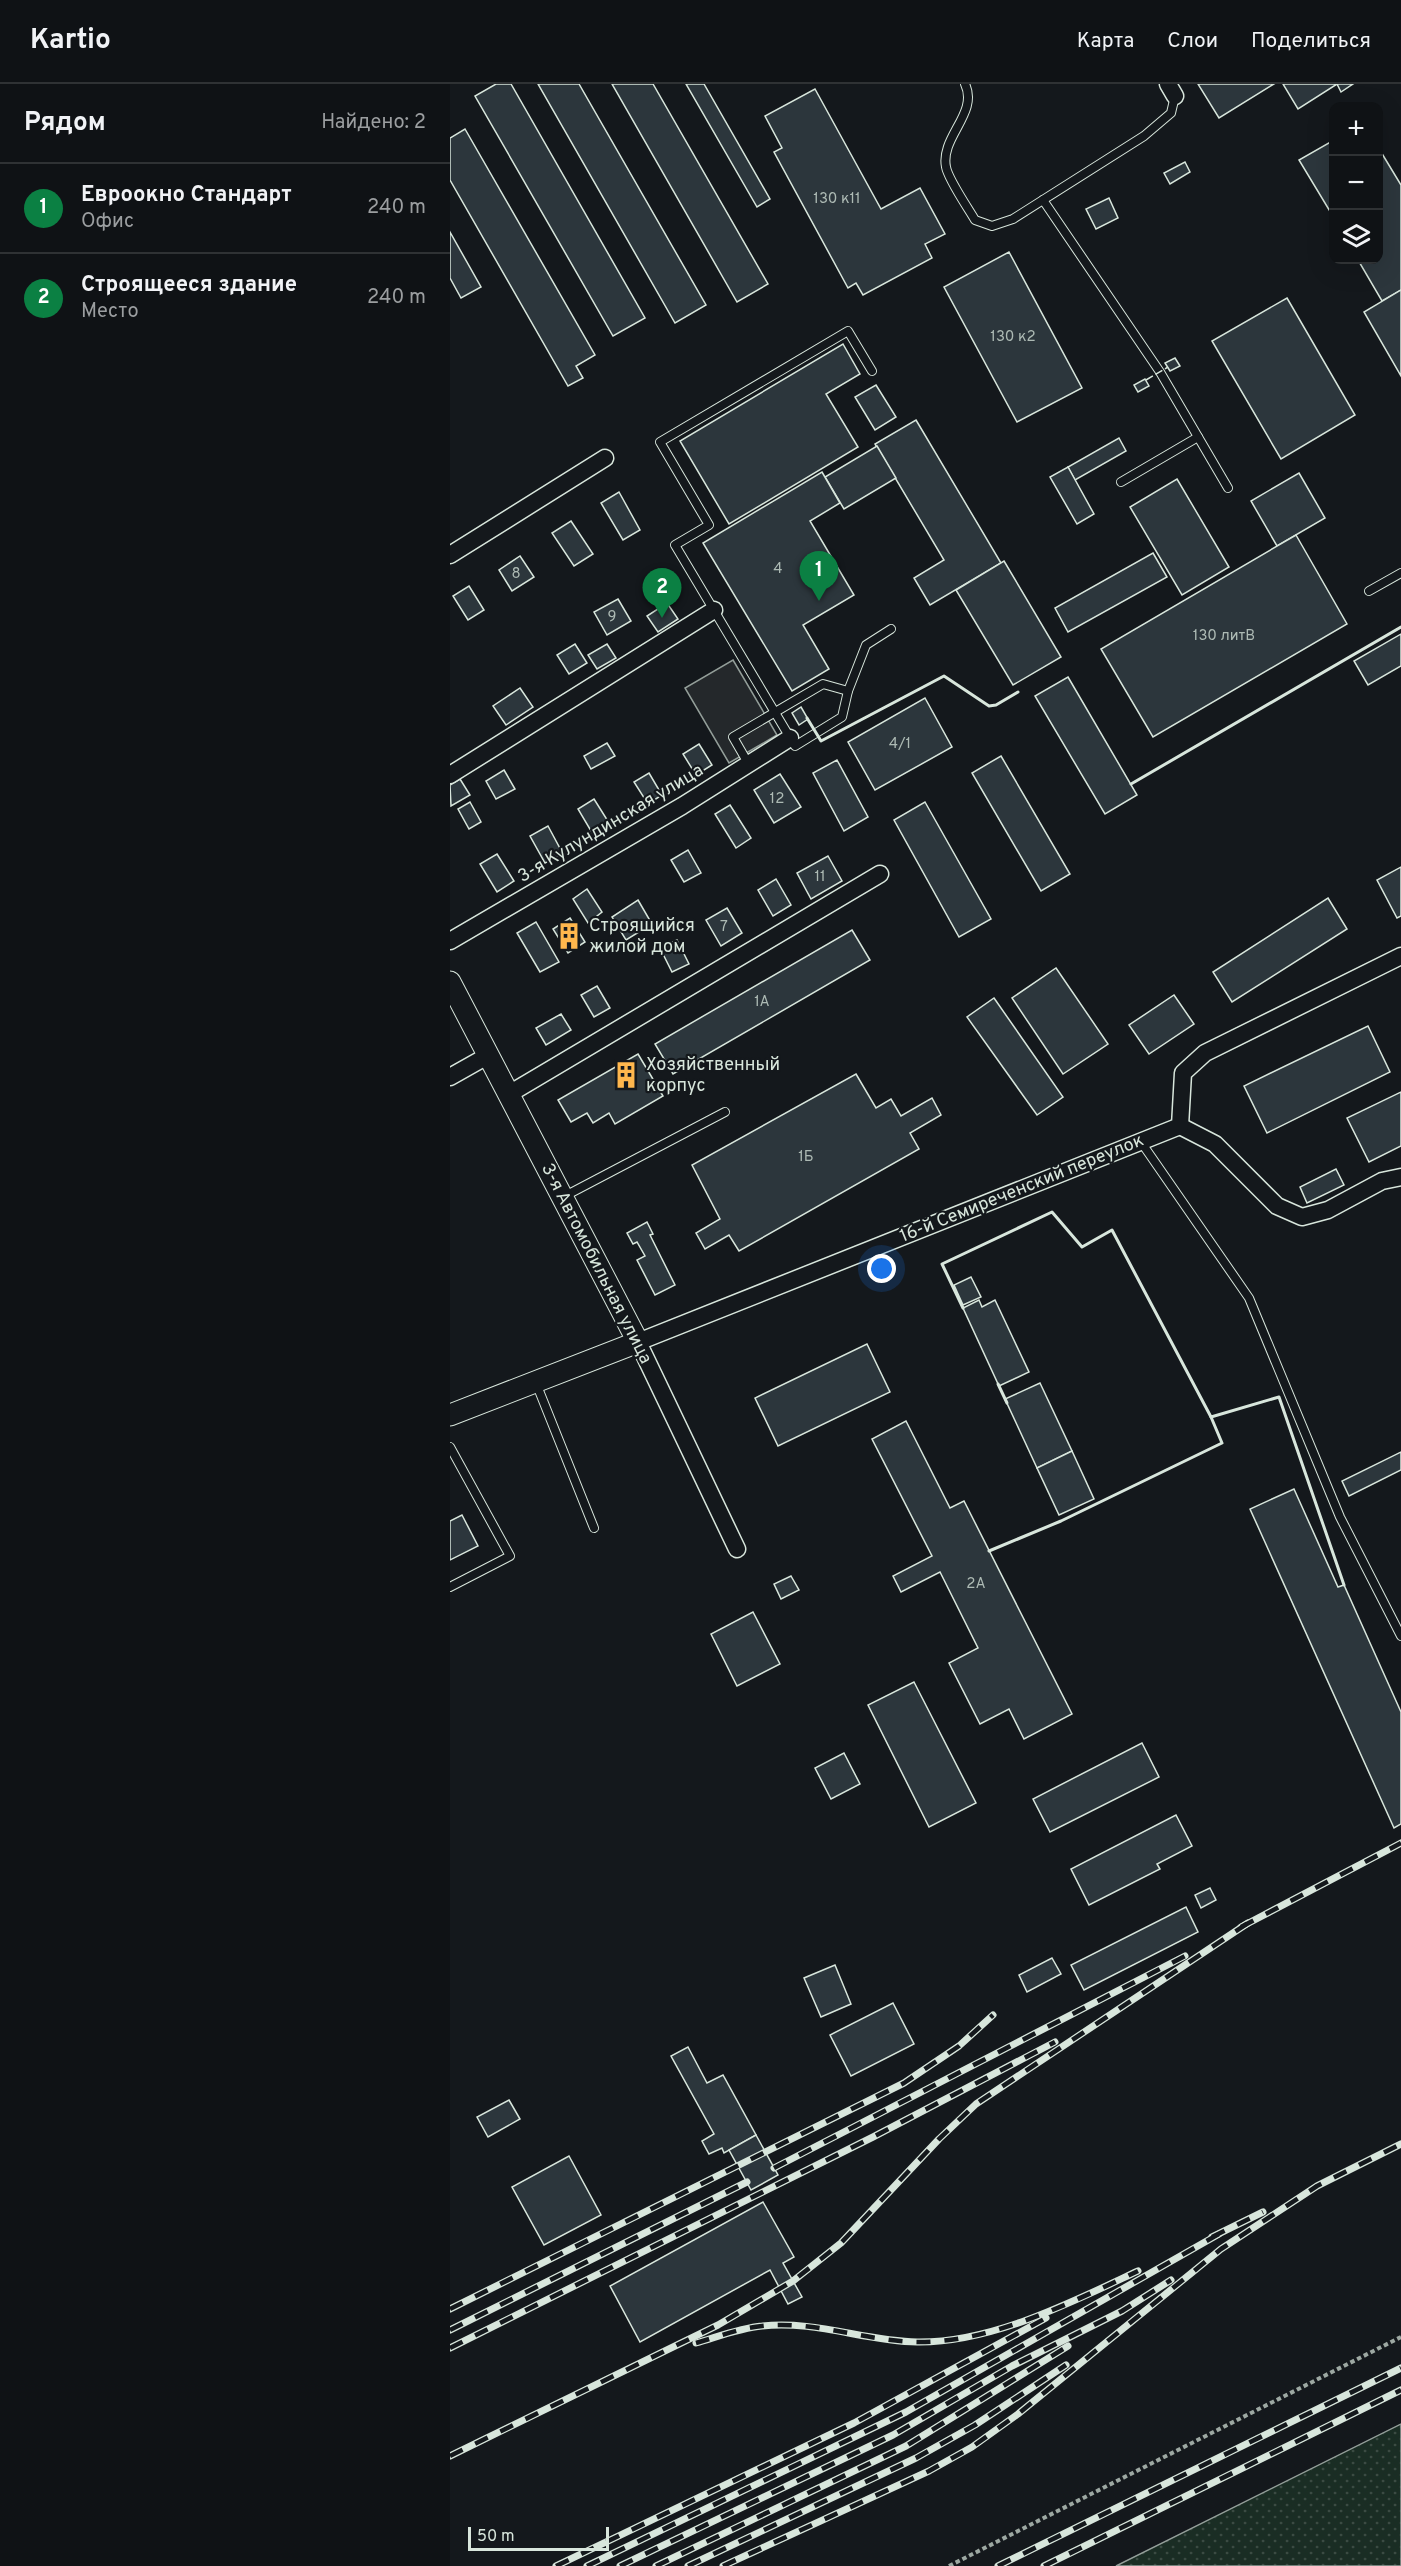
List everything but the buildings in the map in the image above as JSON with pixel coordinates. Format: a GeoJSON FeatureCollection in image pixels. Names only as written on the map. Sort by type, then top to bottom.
{"type":"FeatureCollection","features":[{"type":"Feature","properties":{"kind":"street"},"geometry":{"type":"LineString","coordinates":[[450,555],[605,458]]}},
{"type":"Feature","properties":{"kind":"street"},"geometry":{"type":"LineString","coordinates":[[450,775],[714,610]]}},
{"type":"Feature","properties":{"kind":"street","name":"3-я Кулундинская улица"},"geometry":{"type":"LineString","coordinates":[[450,941],[682,806],[790,738]]}},
{"type":"Feature","properties":{"kind":"street"},"geometry":{"type":"LineString","coordinates":[[509,1094],[880,874]]}},
{"type":"Feature","properties":{"kind":"street"},"geometry":{"type":"LineString","coordinates":[[1401,956],[1205,1053],[1183,1073],[1180,1126],[1215,1144],[1277,1206],[1302,1217],[1328,1210],[1382,1181],[1401,1177]]}},
{"type":"Feature","properties":{"kind":"street","name":"3-я Автомобильная улица"},"geometry":{"type":"LineString","coordinates":[[450,982],[638,1342],[737,1549]]}},
{"type":"Feature","properties":{"kind":"street"},"geometry":{"type":"LineString","coordinates":[[450,1077],[489,1055]]}},
{"type":"Feature","properties":{"kind":"street","name":"16-й Семиреченский переулок"},"geometry":{"type":"LineString","coordinates":[[450,1415],[1180,1126]]}},
{"type":"Feature","properties":{"kind":"lane"},"geometry":{"type":"LineString","coordinates":[[965,84],[968,90],[968,106],[946,148],[946,168],[975,220],[992,226],[1013,219],[1144,136],[1171,113],[1172,90]]}},
{"type":"Feature","properties":{"kind":"lane"},"geometry":{"type":"LineString","coordinates":[[1043,200],[1160,372],[1228,488]]}},
{"type":"Feature","properties":{"kind":"lane"},"geometry":{"type":"LineString","coordinates":[[872,371],[848,331],[660,442],[709,525],[675,544],[795,746],[842,717],[848,691],[866,645],[891,629]]}},
{"type":"Feature","properties":{"kind":"lane"},"geometry":{"type":"LineString","coordinates":[[1121,482],[1198,437]]}},
{"type":"Feature","properties":{"kind":"lane"},"geometry":{"type":"LineString","coordinates":[[1369,591],[1401,573]]}},
{"type":"Feature","properties":{"kind":"lane"},"geometry":{"type":"LineString","coordinates":[[748,763],[733,737],[822,684],[848,691]]}},
{"type":"Feature","properties":{"kind":"lane"},"geometry":{"type":"LineString","coordinates":[[562,1197],[725,1112]]}},
{"type":"Feature","properties":{"kind":"lane"},"geometry":{"type":"LineString","coordinates":[[1141,1142],[1249,1298],[1340,1517],[1401,1636]]}},
{"type":"Feature","properties":{"kind":"lane"},"geometry":{"type":"LineString","coordinates":[[536,1382],[594,1528]]}},
{"type":"Feature","properties":{"kind":"lane"},"geometry":{"type":"LineString","coordinates":[[450,1447],[510,1556],[450,1587]]}},
{"type":"Feature","properties":{"kind":"path"},"geometry":{"type":"LineString","coordinates":[[949,2566],[1401,2337]]}},
{"type":"Feature","properties":{"kind":"green space"},"geometry":{"type":"Polygon","coordinates":[[[1401,2424],[1401,2566],[1116,2566],[1401,2424]]]}},
{"type":"Feature","properties":{"kind":"shaded area"},"geometry":{"type":"Polygon","coordinates":[[[733,660],[777,735],[729,763],[685,688],[733,660]]]}},
{"type":"Feature","properties":{"kind":"railway"},"geometry":{"type":"LineString","coordinates":[[1241,1927],[1401,1843]]}},
{"type":"Feature","properties":{"kind":"railway"},"geometry":{"type":"LineString","coordinates":[[450,2456],[718,2325],[793,2281],[841,2243],[939,2139],[976,2104],[1248,1923]]}},
{"type":"Feature","properties":{"kind":"railway"},"geometry":{"type":"LineString","coordinates":[[774,2168],[1185,1956]]}},
{"type":"Feature","properties":{"kind":"railway"},"geometry":{"type":"LineString","coordinates":[[450,2309],[904,2083],[959,2046],[993,2015]]}},
{"type":"Feature","properties":{"kind":"railway"},"geometry":{"type":"LineString","coordinates":[[450,2348],[873,2137],[1055,2042]]}},
{"type":"Feature","properties":{"kind":"railway"},"geometry":{"type":"LineString","coordinates":[[723,2566],[929,2471],[972,2447],[1018,2414],[1221,2249],[1317,2186],[1401,2144]]}},
{"type":"Feature","properties":{"kind":"railway"},"geometry":{"type":"LineString","coordinates":[[450,2330],[747,2182]]}},
{"type":"Feature","properties":{"kind":"railway"},"geometry":{"type":"LineString","coordinates":[[1212,2237],[1263,2212]]}},
{"type":"Feature","properties":{"kind":"railway"},"geometry":{"type":"LineString","coordinates":[[587,2566],[906,2412],[1219,2234]]}},
{"type":"Feature","properties":{"kind":"railway"},"geometry":{"type":"LineString","coordinates":[[696,2343],[745,2329],[781,2325],[820,2328],[898,2341],[945,2341],[974,2336],[1031,2318],[1138,2271]]}},
{"type":"Feature","properties":{"kind":"railway"},"geometry":{"type":"LineString","coordinates":[[620,2566],[893,2435],[1012,2366],[1122,2311],[1171,2280]]}},
{"type":"Feature","properties":{"kind":"railway"},"geometry":{"type":"LineString","coordinates":[[556,2566],[854,2423],[1046,2318]]}},
{"type":"Feature","properties":{"kind":"railway"},"geometry":{"type":"LineString","coordinates":[[656,2566],[906,2446],[1068,2346]]}},
{"type":"Feature","properties":{"kind":"railway"},"geometry":{"type":"LineString","coordinates":[[688,2566],[916,2458],[975,2425],[1066,2365]]}},
{"type":"Feature","properties":{"kind":"railway"},"geometry":{"type":"LineString","coordinates":[[998,2566],[1401,2368]]}},
{"type":"Feature","properties":{"kind":"railway"},"geometry":{"type":"LineString","coordinates":[[1044,2566],[1401,2390]]}},
{"type":"Feature","properties":{"kind":"fence"},"geometry":{"type":"LineString","coordinates":[[1146,380],[1168,367]]}},
{"type":"Feature","properties":{"kind":"wall"},"geometry":{"type":"LineString","coordinates":[[1131,784],[1401,627]]}},
{"type":"Feature","properties":{"kind":"wall"},"geometry":{"type":"LineString","coordinates":[[807,718],[821,741],[944,676],[989,706],[996,705],[1018,692]]}},
{"type":"Feature","properties":{"kind":"wall"},"geometry":{"type":"LineString","coordinates":[[963,1308],[942,1264],[1052,1212],[1082,1247],[1112,1230],[1211,1417],[1279,1397],[1344,1585]]}},
{"type":"Feature","properties":{"kind":"wall"},"geometry":{"type":"LineString","coordinates":[[998,1384],[1007,1403]]}},
{"type":"Feature","properties":{"kind":"wall"},"geometry":{"type":"LineString","coordinates":[[989,1551],[1061,1521],[1222,1443],[1211,1417]]}},
{"type":"Feature","properties":{"kind":"place","name":"Евроокно Стандарт"},"geometry":{"type":"Point","coordinates":[819,601]}},
{"type":"Feature","properties":{"kind":"place","name":"Строящееся здание"},"geometry":{"type":"Point","coordinates":[662,618]}},
{"type":"Feature","properties":{"kind":"place","name":"Строящийся жилой дом"},"geometry":{"type":"Point","coordinates":[569,936]}},
{"type":"Feature","properties":{"kind":"place","name":"Хозяйственный корпус"},"geometry":{"type":"Point","coordinates":[626,1075]}}]}
